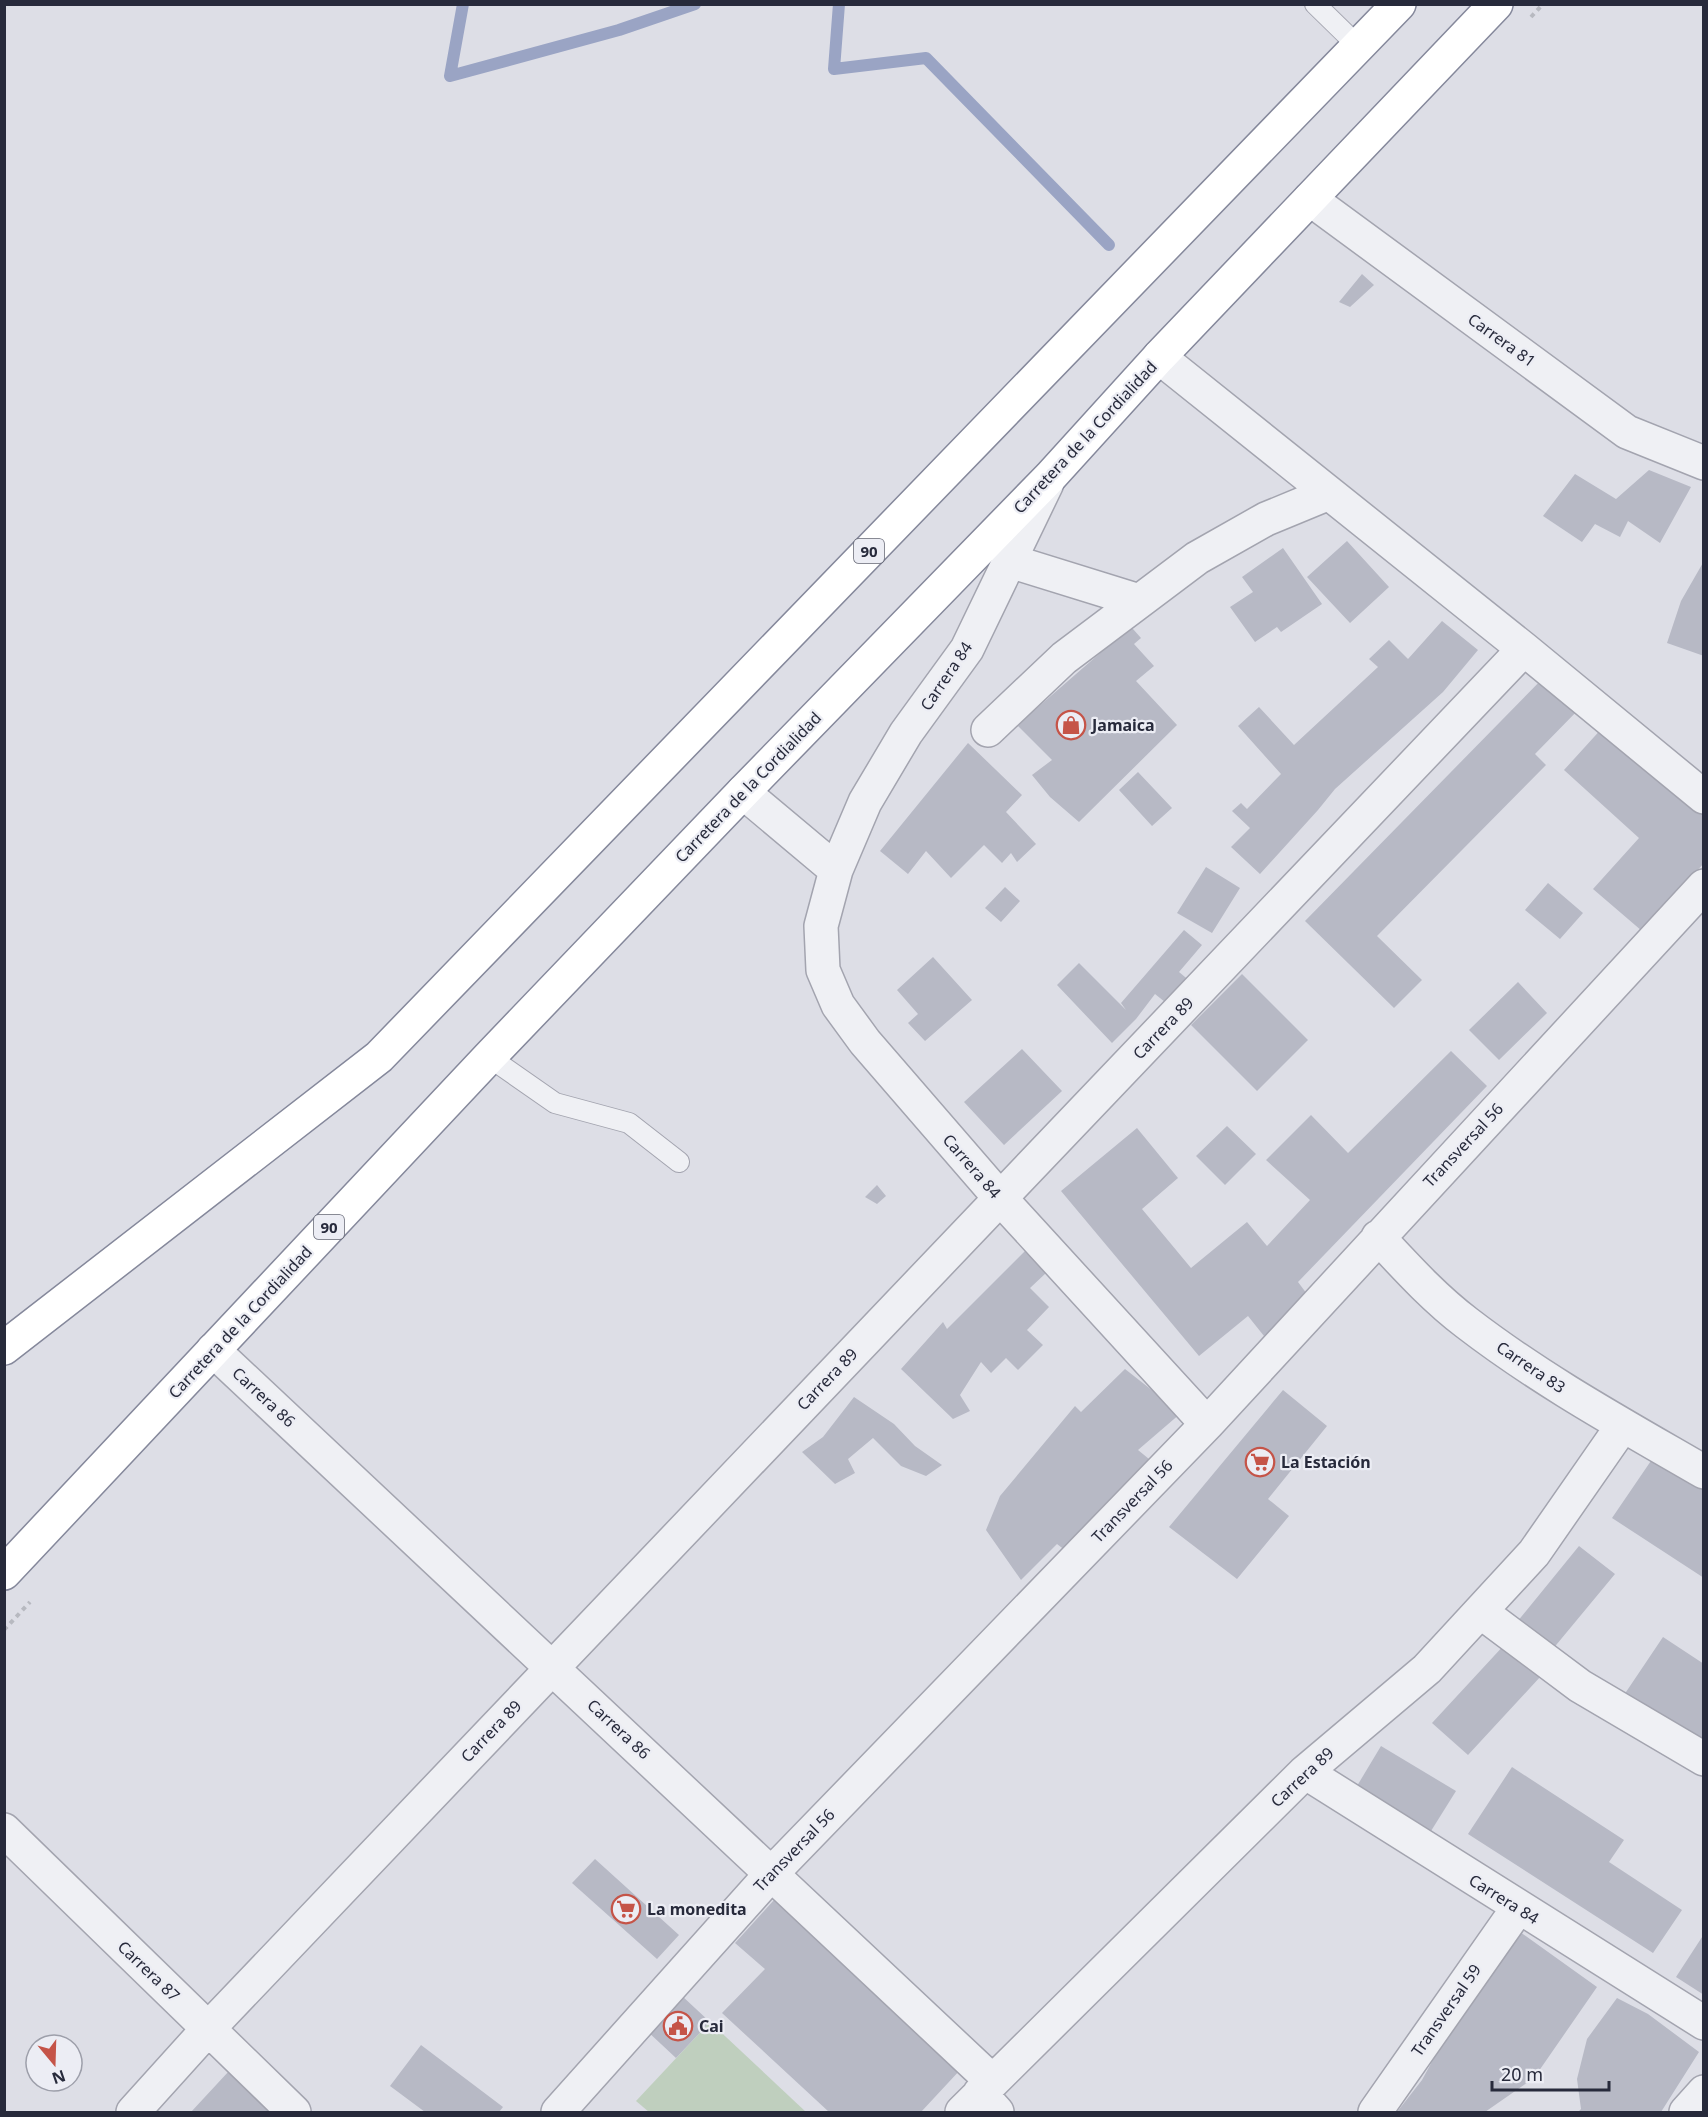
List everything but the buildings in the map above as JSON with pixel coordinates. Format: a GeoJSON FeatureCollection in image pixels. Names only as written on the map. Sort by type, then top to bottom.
{"type":"FeatureCollection","features":[{"type":"Feature","properties":{"kind":"highway","name":"90"},"geometry":{"type":"LineString","coordinates":[[4,1348],[379,1057],[1399,4]]}},
{"type":"Feature","properties":{"kind":"highway","name":"Carretera de la Cordialidad"},"geometry":{"type":"LineString","coordinates":[[4,1573],[489,1057],[1050,477],[1159,357],[1496,4]]}},
{"type":"Feature","properties":{"kind":"street","name":"Carrera 81"},"geometry":{"type":"LineString","coordinates":[[1310,199],[1626,432],[1704,464]]}},
{"type":"Feature","properties":{"kind":"street"},"geometry":{"type":"LineString","coordinates":[[1159,357],[1524,649],[1704,797]]}},
{"type":"Feature","properties":{"kind":"street","name":"Carrera 84"},"geometry":{"type":"LineString","coordinates":[[1050,477],[967,649],[906,733],[865,802],[836,870],[821,926],[823,970],[838,1005],[865,1042],[1000,1198],[1207,1424]]}},
{"type":"Feature","properties":{"kind":"street"},"geometry":{"type":"LineString","coordinates":[[988,730],[1064,658],[1197,558],[1266,519],[1329,493]]}},
{"type":"Feature","properties":{"kind":"street"},"geometry":{"type":"LineString","coordinates":[[1010,561],[1139,601]]}},
{"type":"Feature","properties":{"kind":"street","name":"Carrera 89"},"geometry":{"type":"LineString","coordinates":[[134,2112],[208,2029],[1524,649]]}},
{"type":"Feature","properties":{"kind":"street"},"geometry":{"type":"LineString","coordinates":[[743,792],[836,870]]}},
{"type":"Feature","properties":{"kind":"street","name":"Transversal 56"},"geometry":{"type":"LineString","coordinates":[[558,2112],[772,1872],[1207,1424],[1378,1236],[1704,886]]}},
{"type":"Feature","properties":{"kind":"street","name":"Carrera 83"},"geometry":{"type":"LineString","coordinates":[[1378,1236],[1415,1276],[1465,1322],[1554,1384],[1704,1472]]}},
{"type":"Feature","properties":{"kind":"street","name":"Carrera 86"},"geometry":{"type":"LineString","coordinates":[[213,1350],[772,1872],[983,2100]]}},
{"type":"Feature","properties":{"kind":"street","name":"Carrera 89"},"geometry":{"type":"LineString","coordinates":[[983,2100],[1305,1772],[1427,1669],[1534,1553],[1623,1425]]}},
{"type":"Feature","properties":{"kind":"street"},"geometry":{"type":"LineString","coordinates":[[1481,1612],[1580,1686],[1704,1759]]}},
{"type":"Feature","properties":{"kind":"street","name":"Carrera 84"},"geometry":{"type":"LineString","coordinates":[[1305,1772],[1704,2024]]}},
{"type":"Feature","properties":{"kind":"street","name":"Carrera 87"},"geometry":{"type":"LineString","coordinates":[[4,1830],[294,2112]]}},
{"type":"Feature","properties":{"kind":"street","name":"Transversal 59"},"geometry":{"type":"LineString","coordinates":[[1375,2112],[1518,1908]]}},
{"type":"Feature","properties":{"kind":"street"},"geometry":{"type":"LineString","coordinates":[[1686,2112],[1704,2092]]}},
{"type":"Feature","properties":{"kind":"lane"},"geometry":{"type":"LineString","coordinates":[[1315,4],[1358,46]]}},
{"type":"Feature","properties":{"kind":"lane"},"geometry":{"type":"LineString","coordinates":[[489,1057],[555,1103],[629,1123],[679,1162]]}},
{"type":"Feature","properties":{"kind":"green space"},"geometry":{"type":"Polygon","coordinates":[[[710,2022],[806,2112],[649,2112],[636,2101],[710,2022]]]}},
{"type":"Feature","properties":{"kind":"waterway"},"geometry":{"type":"LineString","coordinates":[[463,4],[450,76],[619,30],[695,4]]}},
{"type":"Feature","properties":{"kind":"waterway"},"geometry":{"type":"LineString","coordinates":[[839,4],[834,69],[926,58],[1109,245]]}},
{"type":"Feature","properties":{"kind":"place","name":"Jamaica"},"geometry":{"type":"Point","coordinates":[1071,725]}},
{"type":"Feature","properties":{"kind":"place","name":"La Estación"},"geometry":{"type":"Point","coordinates":[1260,1462]}},
{"type":"Feature","properties":{"kind":"place","name":"La monedita"},"geometry":{"type":"Point","coordinates":[626,1909]}},
{"type":"Feature","properties":{"kind":"place","name":"Cai"},"geometry":{"type":"Point","coordinates":[678,2026]}}]}
